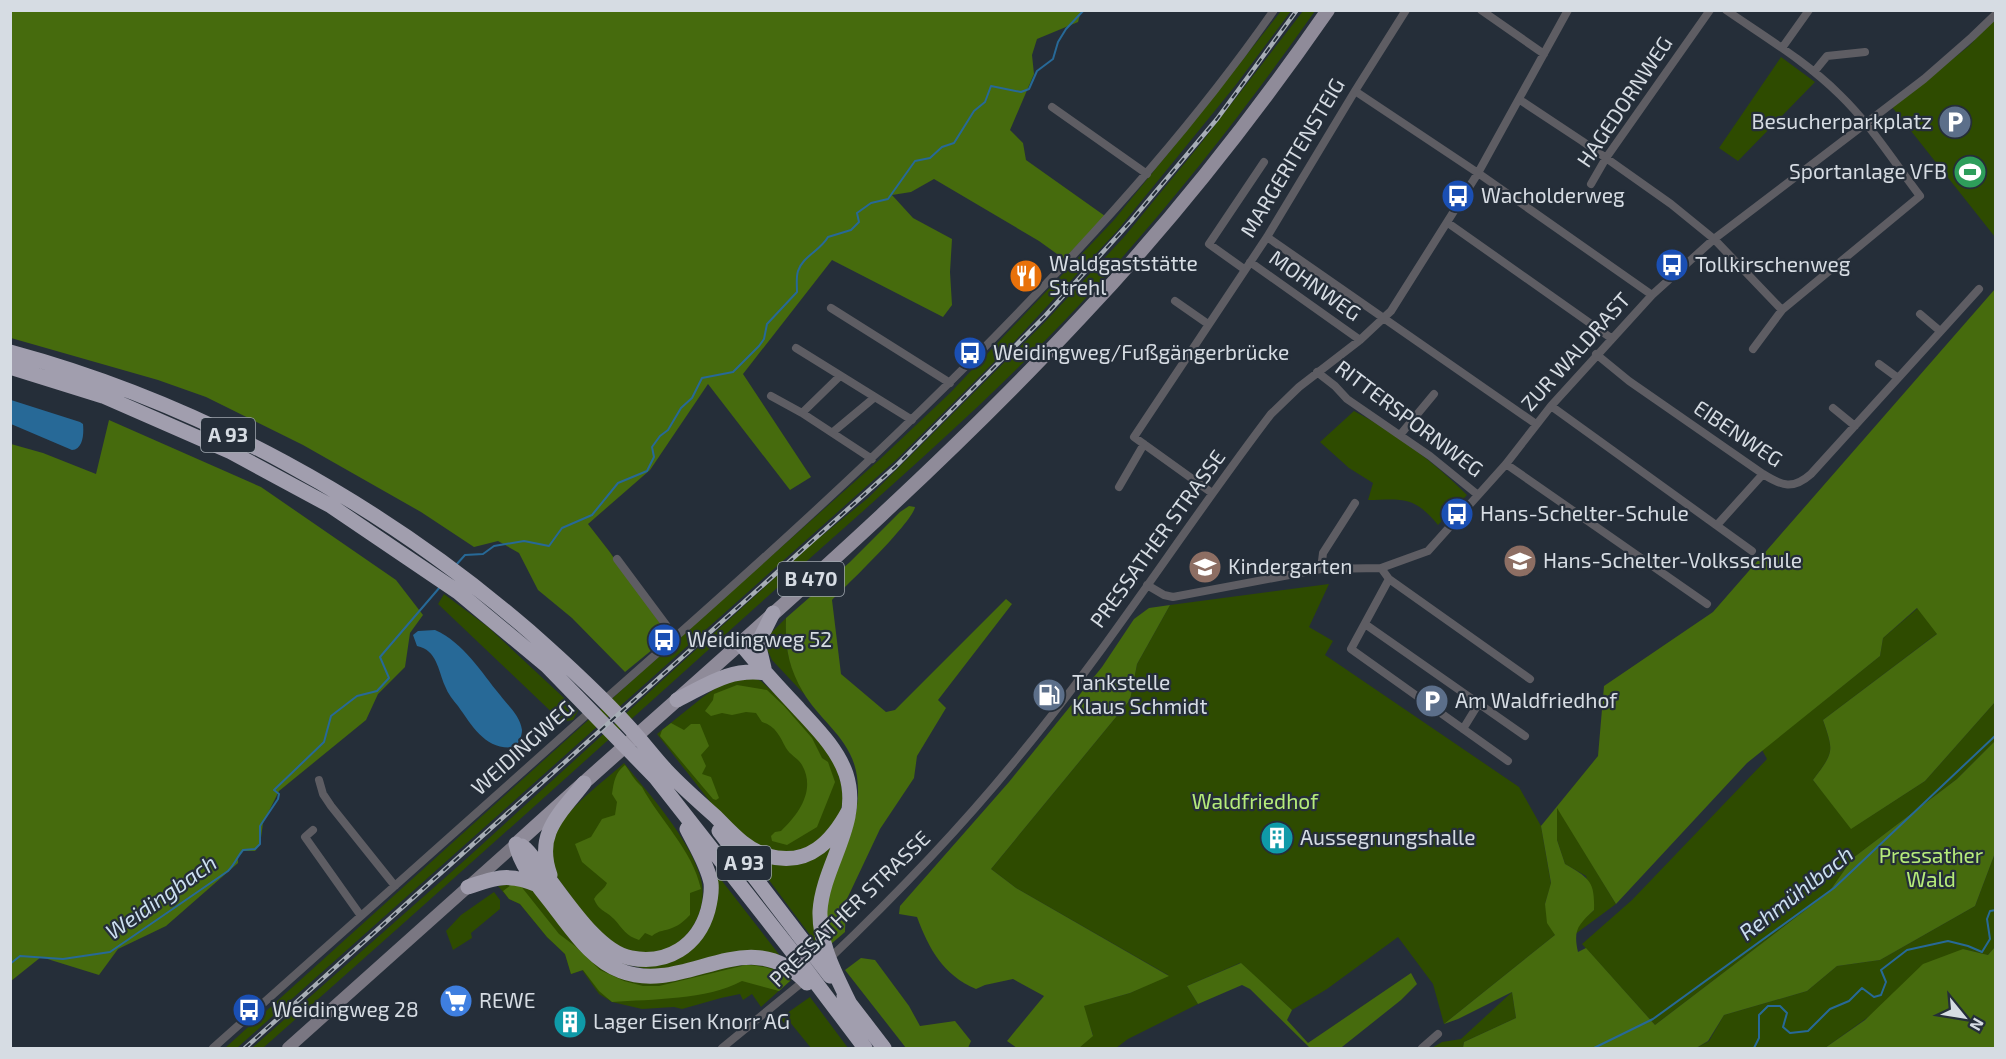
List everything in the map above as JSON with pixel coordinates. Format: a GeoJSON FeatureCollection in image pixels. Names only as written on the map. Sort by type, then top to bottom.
{"type":"FeatureCollection","features":[{"type":"Feature","properties":{"kind":"highway","name":"A 93"},"geometry":{"type":"LineString","coordinates":[[10,352],[139,394],[236,438],[354,504],[429,553],[547,666],[582,689],[660,772],[676,781],[738,854],[798,958]]}},
{"type":"Feature","properties":{"kind":"highway","name":"A 93"},"geometry":{"type":"LineString","coordinates":[[10,367],[103,396],[231,452],[331,506],[419,565],[463,587]]}},
{"type":"Feature","properties":{"kind":"highway"},"geometry":{"type":"LineString","coordinates":[[766,673],[758,643],[773,613]]}},
{"type":"Feature","properties":{"kind":"highway"},"geometry":{"type":"LineString","coordinates":[[741,643],[826,740],[841,761],[850,791],[844,836],[824,888],[820,912],[825,950],[838,998]]}},
{"type":"Feature","properties":{"kind":"highway"},"geometry":{"type":"LineString","coordinates":[[677,700],[731,674],[752,671],[766,673]]}},
{"type":"Feature","properties":{"kind":"highway","name":"A 93"},"geometry":{"type":"LineString","coordinates":[[660,772],[670,797],[798,958],[884,1048]]}},
{"type":"Feature","properties":{"kind":"highway"},"geometry":{"type":"LineString","coordinates":[[676,781],[749,847],[768,856],[789,859],[807,855],[827,843],[840,827],[849,810]]}},
{"type":"Feature","properties":{"kind":"highway"},"geometry":{"type":"LineString","coordinates":[[584,783],[550,827],[544,850],[546,884],[583,944],[620,971],[653,977],[673,974],[734,957],[775,961],[798,958],[800,975],[838,998]]}},
{"type":"Feature","properties":{"kind":"highway"},"geometry":{"type":"LineString","coordinates":[[516,844],[518,854],[598,940],[628,958],[646,961],[668,957],[682,950],[695,937],[705,921],[710,903],[711,886],[706,866],[670,797]]}},
{"type":"Feature","properties":{"kind":"highway"},"geometry":{"type":"LineString","coordinates":[[468,887],[506,876],[546,884]]}},
{"type":"Feature","properties":{"kind":"highway","name":"A 93"},"geometry":{"type":"LineString","coordinates":[[838,998],[846,1024],[865,1048]]}},
{"type":"Feature","properties":{"kind":"main road","name":"B 470"},"geometry":{"type":"LineString","coordinates":[[516,844],[927,473],[1083,315],[1201,180],[1243,127],[1328,10]]}},
{"type":"Feature","properties":{"kind":"main road"},"geometry":{"type":"LineString","coordinates":[[288,1048],[516,844]]}},
{"type":"Feature","properties":{"kind":"street","name":"WEIDINGWEG"},"geometry":{"type":"LineString","coordinates":[[213,1048],[675,637],[872,459],[950,384],[1147,174],[1236,65],[1274,10]]}},
{"type":"Feature","properties":{"kind":"street","name":"MARGERITENSTEIG"},"geometry":{"type":"LineString","coordinates":[[1144,444],[1134,437],[1267,237],[1406,10]]}},
{"type":"Feature","properties":{"kind":"street"},"geometry":{"type":"LineString","coordinates":[[1481,10],[1544,54]]}},
{"type":"Feature","properties":{"kind":"street","name":"PRESSATHER STRASSE"},"geometry":{"type":"LineString","coordinates":[[722,1048],[817,970],[939,849],[1016,760],[1083,674],[1212,492],[1271,414],[1317,372],[1360,340],[1383,319],[1401,297],[1478,173],[1568,10]]}},
{"type":"Feature","properties":{"kind":"street","name":"HAGEDORNWEG"},"geometry":{"type":"LineString","coordinates":[[1591,184],[1606,158],[1710,10]]}},
{"type":"Feature","properties":{"kind":"street"},"geometry":{"type":"LineString","coordinates":[[1726,10],[1782,48],[1842,97],[1866,124],[1920,196],[1782,310],[1753,349]]}},
{"type":"Feature","properties":{"kind":"street"},"geometry":{"type":"LineString","coordinates":[[1782,48],[1809,10]]}},
{"type":"Feature","properties":{"kind":"street","name":"ZUR WALDRAST"},"geometry":{"type":"LineString","coordinates":[[1147,585],[1164,595],[1173,597],[1321,569],[1381,568],[1428,551],[1506,464],[1536,424],[1596,354],[1652,295],[1714,239],[1939,67],[1995,14]]}},
{"type":"Feature","properties":{"kind":"street"},"geometry":{"type":"LineString","coordinates":[[1814,72],[1827,56],[1865,51]]}},
{"type":"Feature","properties":{"kind":"street"},"geometry":{"type":"LineString","coordinates":[[1355,91],[1478,173],[1652,295]]}},
{"type":"Feature","properties":{"kind":"street"},"geometry":{"type":"LineString","coordinates":[[1520,100],[1671,204],[1714,239],[1782,310]]}},
{"type":"Feature","properties":{"kind":"street"},"geometry":{"type":"LineString","coordinates":[[1052,107],[1147,174]]}},
{"type":"Feature","properties":{"kind":"street","name":"MOHNWEG"},"geometry":{"type":"LineString","coordinates":[[1264,162],[1209,244],[1247,265],[1360,340]]}},
{"type":"Feature","properties":{"kind":"street"},"geometry":{"type":"LineString","coordinates":[[1448,224],[1611,338]]}},
{"type":"Feature","properties":{"kind":"street"},"geometry":{"type":"LineString","coordinates":[[1267,237],[1536,424]]}},
{"type":"Feature","properties":{"kind":"street","name":"EIBENWEG"},"geometry":{"type":"LineString","coordinates":[[1596,354],[1629,381],[1763,474],[1774,481],[1791,486],[1802,483],[1979,289]]}},
{"type":"Feature","properties":{"kind":"street"},"geometry":{"type":"LineString","coordinates":[[1175,301],[1208,324]]}},
{"type":"Feature","properties":{"kind":"street"},"geometry":{"type":"LineString","coordinates":[[831,308],[950,384]]}},
{"type":"Feature","properties":{"kind":"street"},"geometry":{"type":"LineString","coordinates":[[1920,314],[1940,331]]}},
{"type":"Feature","properties":{"kind":"street"},"geometry":{"type":"LineString","coordinates":[[796,348],[912,420]]}},
{"type":"Feature","properties":{"kind":"street"},"geometry":{"type":"LineString","coordinates":[[1879,364],[1898,378]]}},
{"type":"Feature","properties":{"kind":"street","name":"RITTERSPORNWEG"},"geometry":{"type":"LineString","coordinates":[[1317,372],[1347,399],[1430,456],[1478,495]]}},
{"type":"Feature","properties":{"kind":"street"},"geometry":{"type":"LineString","coordinates":[[802,413],[840,376]]}},
{"type":"Feature","properties":{"kind":"street"},"geometry":{"type":"LineString","coordinates":[[1400,435],[1434,394]]}},
{"type":"Feature","properties":{"kind":"street"},"geometry":{"type":"LineString","coordinates":[[771,396],[833,432],[872,459]]}},
{"type":"Feature","properties":{"kind":"street"},"geometry":{"type":"LineString","coordinates":[[833,432],[875,397]]}},
{"type":"Feature","properties":{"kind":"street"},"geometry":{"type":"LineString","coordinates":[[1551,406],[1752,551]]}},
{"type":"Feature","properties":{"kind":"street"},"geometry":{"type":"LineString","coordinates":[[1833,408],[1855,426]]}},
{"type":"Feature","properties":{"kind":"street"},"geometry":{"type":"LineString","coordinates":[[1119,487],[1144,444],[1212,492]]}},
{"type":"Feature","properties":{"kind":"street"},"geometry":{"type":"LineString","coordinates":[[1506,464],[1707,604]]}},
{"type":"Feature","properties":{"kind":"street"},"geometry":{"type":"LineString","coordinates":[[1717,525],[1763,474]]}},
{"type":"Feature","properties":{"kind":"street"},"geometry":{"type":"LineString","coordinates":[[1321,569],[1323,553],[1355,503]]}},
{"type":"Feature","properties":{"kind":"street"},"geometry":{"type":"LineString","coordinates":[[617,559],[675,637]]}},
{"type":"Feature","properties":{"kind":"street"},"geometry":{"type":"LineString","coordinates":[[1381,568],[1389,579],[1530,679]]}},
{"type":"Feature","properties":{"kind":"street"},"geometry":{"type":"LineString","coordinates":[[1389,579],[1352,650],[1509,761]]}},
{"type":"Feature","properties":{"kind":"street"},"geometry":{"type":"LineString","coordinates":[[1365,624],[1525,736]]}},
{"type":"Feature","properties":{"kind":"street"},"geometry":{"type":"LineString","coordinates":[[1463,729],[1479,703]]}},
{"type":"Feature","properties":{"kind":"street"},"geometry":{"type":"LineString","coordinates":[[319,780],[322,794],[395,886]]}},
{"type":"Feature","properties":{"kind":"street"},"geometry":{"type":"LineString","coordinates":[[313,830],[305,837],[361,916]]}},
{"type":"Feature","properties":{"kind":"street"},"geometry":{"type":"LineString","coordinates":[[1422,1048],[1438,1034]]}},
{"type":"Feature","properties":{"kind":"green space"},"geometry":{"type":"Polygon","coordinates":[[[10,11],[1081,11],[1078,22],[1037,39],[1032,55],[1034,74],[1010,130],[1023,143],[1026,160],[1105,216],[1064,259],[1039,241],[934,179],[911,192],[892,195],[913,218],[952,239],[950,272],[952,305],[943,317],[832,260],[743,374],[811,477],[790,490],[708,384],[650,470],[588,524],[669,636],[625,672],[572,618],[538,590],[519,553],[498,541],[474,547],[421,512],[303,445],[206,397],[158,380],[11,338],[10,11]]]}},
{"type":"Feature","properties":{"kind":"green space"},"geometry":{"type":"Polygon","coordinates":[[[1281,11],[1291,11],[1235,86],[1117,231],[1014,342],[896,460],[237,1048],[225,1048],[878,461],[950,393],[1114,220],[1281,11]]]}},
{"type":"Feature","properties":{"kind":"green space"},"geometry":{"type":"Polygon","coordinates":[[[1303,11],[1315,11],[1204,160],[1114,267],[1044,342],[882,495],[325,993],[263,1048],[252,1048],[465,860],[813,543],[868,498],[1044,323],[1124,237],[1198,147],[1303,11]]]}},
{"type":"Feature","properties":{"kind":"green space","name":"Sportanlage VFB"},"geometry":{"type":"Polygon","coordinates":[[[1995,18],[1995,237],[1892,107],[1969,46],[1995,18]]]}},
{"type":"Feature","properties":{"kind":"green space"},"geometry":{"type":"Polygon","coordinates":[[[1781,57],[1815,82],[1738,161],[1719,148],[1781,57]]]}},
{"type":"Feature","properties":{"kind":"green space"},"geometry":{"type":"Polygon","coordinates":[[[1995,289],[1995,702],[1925,781],[1851,829],[1813,780],[1830,752],[1829,739],[1823,720],[1937,634],[1917,608],[1883,638],[1880,656],[1747,763],[1616,904],[1557,808],[1557,840],[1565,864],[1585,877],[1592,886],[1594,910],[1578,928],[1576,938],[1578,952],[1586,948],[1655,1025],[1829,892],[1853,858],[1957,779],[1995,741],[1995,853],[1975,906],[1880,960],[1837,966],[1807,991],[1724,1015],[1708,1041],[1696,1048],[1463,1048],[1464,1042],[1516,1018],[1512,992],[1444,1024],[1555,935],[1547,923],[1545,904],[1551,883],[1541,826],[1598,756],[1604,686],[1713,612],[1995,289]]]}},
{"type":"Feature","properties":{"kind":"green space"},"geometry":{"type":"Polygon","coordinates":[[[1354,411],[1414,449],[1467,495],[1438,525],[1422,509],[1408,501],[1368,500],[1373,483],[1349,468],[1320,442],[1354,411]]]}},
{"type":"Feature","properties":{"kind":"green space"},"geometry":{"type":"Polygon","coordinates":[[[109,420],[261,487],[396,580],[423,615],[410,633],[405,667],[378,694],[366,720],[279,791],[263,823],[260,845],[255,851],[243,851],[238,857],[238,863],[166,926],[118,949],[99,975],[41,957],[11,981],[11,444],[43,453],[96,474],[109,420]]]}},
{"type":"Feature","properties":{"kind":"green space"},"geometry":{"type":"Polygon","coordinates":[[[909,506],[915,507],[903,526],[832,600],[841,674],[886,712],[895,710],[1006,599],[1012,604],[938,700],[946,708],[917,756],[914,778],[880,829],[846,901],[845,932],[831,944],[827,916],[830,894],[857,809],[856,771],[847,748],[810,702],[798,683],[789,656],[786,618],[909,506]]]}},
{"type":"Feature","properties":{"kind":"green space","name":"Waldfriedhof"},"geometry":{"type":"Polygon","coordinates":[[[1329,584],[1309,627],[1333,641],[1325,655],[1519,787],[1541,826],[1551,884],[1545,904],[1555,935],[1444,1024],[1433,984],[1398,937],[1327,989],[1292,1010],[1240,963],[1187,986],[1198,1004],[1128,1039],[1116,1048],[1079,1048],[1093,1035],[1083,1006],[1130,993],[1168,975],[1016,888],[991,869],[1130,700],[1137,664],[1170,605],[1329,584]]]}},
{"type":"Feature","properties":{"kind":"green space"},"geometry":{"type":"Polygon","coordinates":[[[444,594],[488,627],[578,711],[573,720],[562,722],[438,604],[444,594]]]}},
{"type":"Feature","properties":{"kind":"green space"},"geometry":{"type":"Polygon","coordinates":[[[1170,605],[1137,664],[1130,700],[991,869],[1016,888],[1169,976],[1130,993],[1084,1006],[1093,1036],[1079,1048],[1017,1048],[1007,1041],[1044,996],[1013,979],[976,989],[964,983],[946,969],[939,960],[917,917],[899,914],[900,906],[1009,782],[1102,667],[1134,619],[1149,608],[1170,605]]]}},
{"type":"Feature","properties":{"kind":"green space"},"geometry":{"type":"Polygon","coordinates":[[[1918,608],[1938,633],[1823,720],[1829,739],[1830,752],[1813,780],[1852,828],[1925,781],[1995,702],[1995,741],[1957,779],[1853,858],[1829,892],[1655,1025],[1582,944],[1632,900],[1767,759],[1762,750],[1880,656],[1883,638],[1918,608]]]}},
{"type":"Feature","properties":{"kind":"green space"},"geometry":{"type":"Polygon","coordinates":[[[786,618],[789,657],[804,694],[772,660],[766,647],[770,634],[786,618]]]}},
{"type":"Feature","properties":{"kind":"green space"},"geometry":{"type":"Polygon","coordinates":[[[754,678],[761,681],[783,701],[825,748],[835,765],[843,799],[840,815],[814,846],[782,854],[754,845],[719,813],[657,734],[723,683],[754,678]]]}},
{"type":"Feature","properties":{"kind":"green space"},"geometry":{"type":"Polygon","coordinates":[[[737,685],[767,690],[784,706],[812,738],[822,758],[828,762],[835,782],[817,827],[787,845],[772,841],[771,836],[781,831],[804,801],[806,774],[802,765],[788,750],[777,732],[762,722],[756,713],[746,712],[732,715],[722,713],[711,716],[705,711],[713,700],[714,694],[737,685]]]}},
{"type":"Feature","properties":{"kind":"green space"},"geometry":{"type":"Polygon","coordinates":[[[671,723],[684,730],[691,724],[700,724],[709,746],[701,755],[706,766],[702,774],[711,777],[719,798],[716,800],[660,736],[662,730],[671,723]]]}},
{"type":"Feature","properties":{"kind":"green space"},"geometry":{"type":"Polygon","coordinates":[[[624,763],[678,832],[695,862],[703,889],[699,914],[685,936],[664,951],[651,954],[621,949],[605,937],[585,915],[558,878],[549,857],[553,838],[568,814],[624,763]]]}},
{"type":"Feature","properties":{"kind":"green space"},"geometry":{"type":"Polygon","coordinates":[[[625,765],[691,861],[701,889],[690,893],[690,915],[682,922],[652,936],[645,933],[639,940],[628,934],[596,903],[594,899],[607,883],[582,862],[575,844],[591,837],[602,819],[615,815],[617,802],[612,794],[613,785],[617,774],[625,765]]]}},
{"type":"Feature","properties":{"kind":"green space"},"geometry":{"type":"Polygon","coordinates":[[[1557,806],[1616,904],[1574,935],[1581,922],[1594,910],[1586,876],[1565,864],[1557,840],[1557,806]]]}},
{"type":"Feature","properties":{"kind":"green space"},"geometry":{"type":"Polygon","coordinates":[[[835,843],[814,928],[816,943],[748,852],[767,861],[835,843]]]}},
{"type":"Feature","properties":{"kind":"green space"},"geometry":{"type":"Polygon","coordinates":[[[1995,853],[1995,947],[1988,955],[1963,949],[1825,1048],[1696,1048],[1709,1041],[1724,1015],[1807,991],[1837,966],[1880,960],[1975,906],[1995,853]]]}},
{"type":"Feature","properties":{"kind":"green space"},"geometry":{"type":"Polygon","coordinates":[[[712,868],[781,957],[768,952],[756,951],[655,971],[616,962],[587,935],[669,963],[696,945],[709,925],[712,868]]]}},
{"type":"Feature","properties":{"kind":"green space"},"geometry":{"type":"Polygon","coordinates":[[[516,883],[531,888],[640,982],[659,982],[719,969],[757,965],[775,969],[791,980],[761,1007],[752,994],[743,1000],[740,994],[682,1009],[674,1007],[642,1009],[612,1002],[599,994],[582,970],[571,974],[565,954],[547,937],[520,904],[509,899],[498,886],[516,883]]]}},
{"type":"Feature","properties":{"kind":"green space"},"geometry":{"type":"Polygon","coordinates":[[[511,885],[520,885],[559,934],[600,970],[624,981],[643,986],[659,986],[746,965],[770,969],[790,981],[779,991],[742,981],[713,992],[696,995],[612,1002],[599,991],[583,970],[571,974],[565,954],[547,937],[520,904],[509,899],[503,891],[511,885]]]}},
{"type":"Feature","properties":{"kind":"green space"},"geometry":{"type":"Polygon","coordinates":[[[494,892],[500,900],[500,909],[471,933],[472,938],[453,950],[446,931],[461,915],[494,892]]]}},
{"type":"Feature","properties":{"kind":"green space","name":"Pressather Wald"},"geometry":{"type":"Polygon","coordinates":[[[1995,947],[1995,1048],[1825,1048],[1865,1020],[1923,964],[1963,949],[1988,955],[1995,947]]]}},
{"type":"Feature","properties":{"kind":"green space"},"geometry":{"type":"Polygon","coordinates":[[[861,958],[875,960],[909,1006],[920,1026],[955,1021],[971,1041],[968,1048],[906,1048],[845,970],[861,958]]]}},
{"type":"Feature","properties":{"kind":"green space"},"geometry":{"type":"Polygon","coordinates":[[[1241,963],[1292,1010],[1287,1020],[1308,1043],[1411,973],[1417,984],[1401,1000],[1342,1047],[1310,1048],[1250,989],[1242,985],[1198,1004],[1187,986],[1241,963]]]}},
{"type":"Feature","properties":{"kind":"green space"},"geometry":{"type":"Polygon","coordinates":[[[1512,992],[1516,1018],[1464,1042],[1463,1048],[1432,1048],[1442,1042],[1461,1039],[1512,992]]]}},
{"type":"Feature","properties":{"kind":"green space"},"geometry":{"type":"Polygon","coordinates":[[[810,997],[848,1048],[811,1048],[789,1021],[784,1023],[780,1018],[810,997]]]}},
{"type":"Feature","properties":{"kind":"water"},"geometry":{"type":"Polygon","coordinates":[[[11,400],[80,422],[83,424],[81,444],[72,450],[11,424],[11,400]]]}},
{"type":"Feature","properties":{"kind":"water"},"geometry":{"type":"Polygon","coordinates":[[[435,630],[455,642],[463,650],[516,715],[522,730],[515,747],[496,745],[481,736],[451,697],[433,656],[424,648],[417,646],[413,635],[418,631],[435,630]]]}},
{"type":"Feature","properties":{"kind":"waterway","name":"Weidingbach"},"geometry":{"type":"LineString","coordinates":[[456,565],[465,555],[483,554],[494,546],[524,541],[549,546],[562,528],[592,515],[618,483],[647,471],[654,457],[652,447],[668,430],[681,408],[692,398],[702,378],[733,372],[759,346],[764,339],[767,324],[797,292],[797,273],[804,261],[828,237],[851,230],[859,222],[857,213],[871,203],[888,199],[915,161],[930,158],[942,147],[954,143],[974,111],[985,102],[991,86],[1021,92],[1029,89],[1037,71],[1053,59],[1058,42],[1066,29],[1084,10]]}},
{"type":"Feature","properties":{"kind":"waterway","name":"Weidingbach"},"geometry":{"type":"LineString","coordinates":[[10,964],[20,956],[63,959],[110,952],[228,871],[243,850],[255,849],[260,844],[260,826],[278,799],[279,794],[274,790],[324,742],[331,716],[357,696],[377,691],[389,678],[380,657],[440,587]]}},
{"type":"Feature","properties":{"kind":"waterway","name":"Rehmühlbach"},"geometry":{"type":"LineString","coordinates":[[1594,1048],[1653,1019],[1834,888],[1996,735]]}},
{"type":"Feature","properties":{"kind":"waterway"},"geometry":{"type":"LineString","coordinates":[[1754,1048],[1759,1038],[1759,1015],[1768,1006],[1780,1006],[1787,1013],[1783,1027],[1790,1033],[1808,1031],[1830,1009],[1849,1001],[1862,988],[1874,997],[1881,995],[1886,982],[1881,970],[1907,950],[1948,941],[1982,952],[1990,939],[1987,919],[1990,911],[1996,910]]}},
{"type":"Feature","properties":{"kind":"railway"},"geometry":{"type":"LineString","coordinates":[[245,1048],[895,467],[1045,316],[1131,221],[1217,119],[1297,10]]}},
{"type":"Feature","properties":{"kind":"place","name":"Besucherparkplatz"},"geometry":{"type":"Point","coordinates":[1955,122]}},
{"type":"Feature","properties":{"kind":"place","name":"Sportanlage VFB"},"geometry":{"type":"Point","coordinates":[1970,172]}},
{"type":"Feature","properties":{"kind":"place","name":"Wacholderweg"},"geometry":{"type":"Point","coordinates":[1458,196]}},
{"type":"Feature","properties":{"kind":"place","name":"Tollkirschenweg"},"geometry":{"type":"Point","coordinates":[1672,265]}},
{"type":"Feature","properties":{"kind":"place","name":"Waldgaststätte Strehl"},"geometry":{"type":"Point","coordinates":[1026,276]}},
{"type":"Feature","properties":{"kind":"place","name":"Weidingweg/Fußgängerbrücke"},"geometry":{"type":"Point","coordinates":[970,353]}},
{"type":"Feature","properties":{"kind":"place","name":"Hans-Schelter-Schule"},"geometry":{"type":"Point","coordinates":[1457,514]}},
{"type":"Feature","properties":{"kind":"place","name":"Hans-Schelter-Volksschule"},"geometry":{"type":"Point","coordinates":[1520,561]}},
{"type":"Feature","properties":{"kind":"place","name":"Kindergarten"},"geometry":{"type":"Point","coordinates":[1205,567]}},
{"type":"Feature","properties":{"kind":"place","name":"Weidingweg 52"},"geometry":{"type":"Point","coordinates":[664,640]}},
{"type":"Feature","properties":{"kind":"place","name":"Tankstelle Klaus Schmidt"},"geometry":{"type":"Point","coordinates":[1049,695]}},
{"type":"Feature","properties":{"kind":"place","name":"Am Waldfriedhof"},"geometry":{"type":"Point","coordinates":[1432,701]}},
{"type":"Feature","properties":{"kind":"place","name":"Aussegnungshalle"},"geometry":{"type":"Point","coordinates":[1277,838]}},
{"type":"Feature","properties":{"kind":"place","name":"REWE"},"geometry":{"type":"Point","coordinates":[456,1001]}},
{"type":"Feature","properties":{"kind":"place","name":"Weidingweg 28"},"geometry":{"type":"Point","coordinates":[249,1010]}},
{"type":"Feature","properties":{"kind":"place","name":"Lager Eisen Knorr AG"},"geometry":{"type":"Point","coordinates":[570,1022]}}]}
